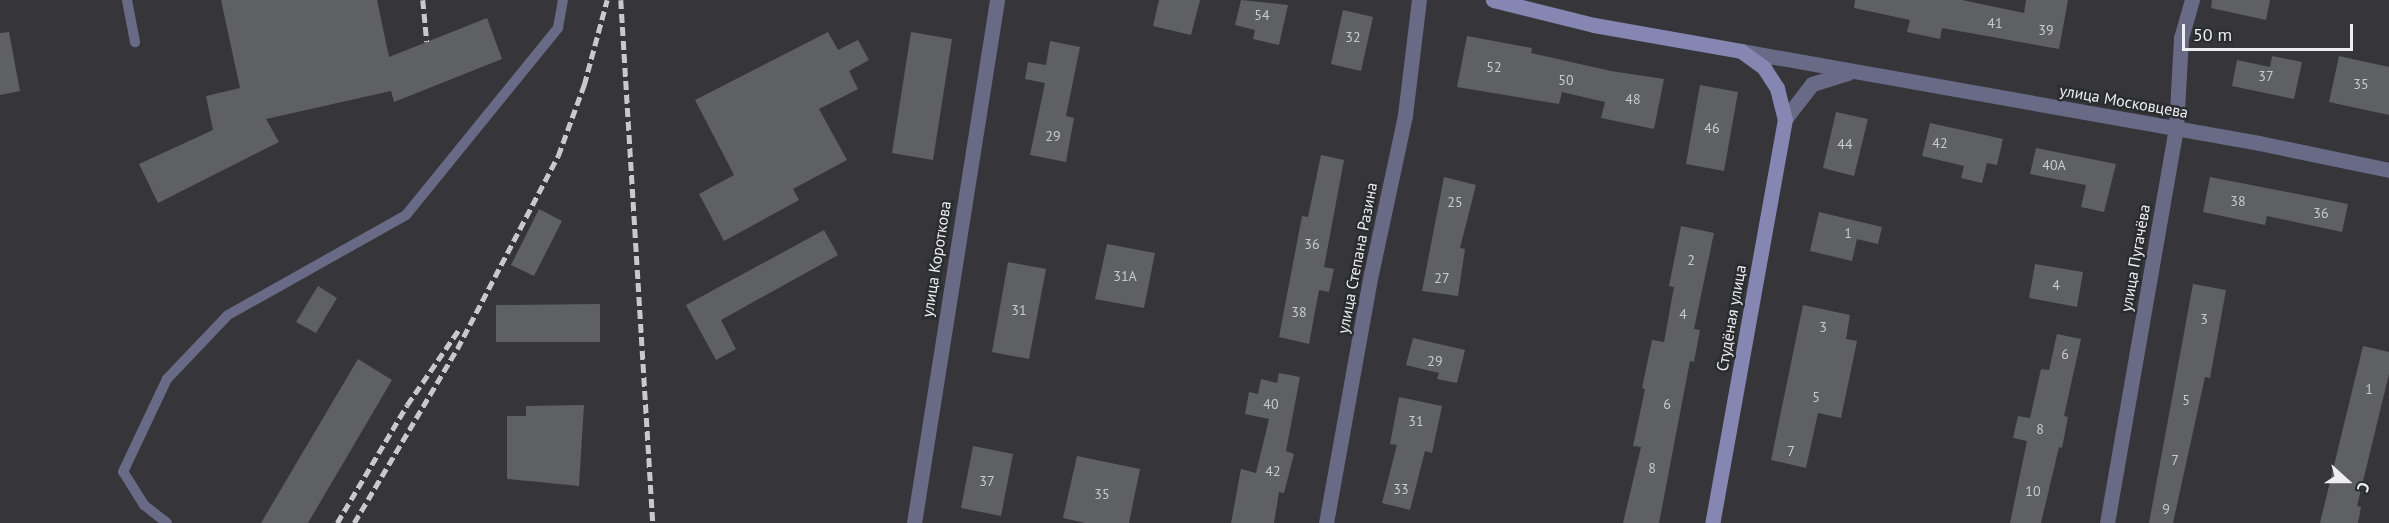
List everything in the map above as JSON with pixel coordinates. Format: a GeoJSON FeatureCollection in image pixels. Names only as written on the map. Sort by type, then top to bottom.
{"type":"FeatureCollection","features":[{"type":"Feature","properties":{"kind":"street","name":"улица Короткова"},"geometry":{"type":"LineString","coordinates":[[914,523],[997,0]]}},
{"type":"Feature","properties":{"kind":"street","name":"улица Степана Разина"},"geometry":{"type":"LineString","coordinates":[[1326,523],[1371,274],[1405,115],[1419,0]]}},
{"type":"Feature","properties":{"kind":"street","name":"улица Московцева"},"geometry":{"type":"LineString","coordinates":[[1493,0],[1594,25],[2176,128],[2389,170]]}},
{"type":"Feature","properties":{"kind":"street","name":"улица Пугачёва"},"geometry":{"type":"LineString","coordinates":[[2107,523],[2176,128],[2181,38],[2192,0]]}},
{"type":"Feature","properties":{"kind":"street"},"geometry":{"type":"LineString","coordinates":[[1741,51],[1764,68],[1777,87],[1785,119]]}},
{"type":"Feature","properties":{"kind":"street","name":"улица Московцева"},"geometry":{"type":"LineString","coordinates":[[1785,119],[1812,84],[1853,71]]}},
{"type":"Feature","properties":{"kind":"street","name":"Студёная улица"},"geometry":{"type":"LineString","coordinates":[[1712,523],[1785,119]]}},
{"type":"Feature","properties":{"kind":"lane"},"geometry":{"type":"LineString","coordinates":[[127,0],[135,42]]}},
{"type":"Feature","properties":{"kind":"lane"},"geometry":{"type":"LineString","coordinates":[[167,523],[144,505],[123,472],[167,379],[228,315],[406,215],[558,28],[563,0]]}},
{"type":"Feature","properties":{"kind":"building"},"geometry":{"type":"Polygon","coordinates":[[[221,0],[377,0],[389,57],[487,18],[502,59],[394,102],[391,91],[266,119],[279,142],[158,203],[139,164],[213,130],[206,96],[240,88],[221,0]]]}},
{"type":"Feature","properties":{"kind":"building"},"geometry":{"type":"Polygon","coordinates":[[[1159,0],[1200,0],[1191,35],[1153,26],[1159,0]]]}},
{"type":"Feature","properties":{"kind":"building"},"geometry":{"type":"Polygon","coordinates":[[[1241,0],[1288,5],[1279,45],[1253,39],[1255,30],[1235,25],[1241,0]]]}},
{"type":"Feature","properties":{"kind":"building"},"geometry":{"type":"Polygon","coordinates":[[[1855,0],[1962,0],[2024,13],[2026,0],[2068,0],[2059,49],[1942,28],[1940,39],[1907,32],[1910,20],[1854,8],[1855,0]]]}},
{"type":"Feature","properties":{"kind":"building"},"geometry":{"type":"Polygon","coordinates":[[[2212,0],[2270,0],[2266,20],[2211,8],[2212,0]]]}},
{"type":"Feature","properties":{"kind":"building"},"geometry":{"type":"Polygon","coordinates":[[[1343,10],[1373,17],[1361,71],[1331,64],[1343,10]]]}},
{"type":"Feature","properties":{"kind":"building"},"geometry":{"type":"Polygon","coordinates":[[[9,32],[20,91],[0,95],[0,33],[9,32]]]}},
{"type":"Feature","properties":{"kind":"building"},"geometry":{"type":"Polygon","coordinates":[[[828,32],[838,50],[858,40],[869,60],[849,71],[858,89],[819,109],[847,160],[793,189],[799,200],[724,241],[699,194],[734,175],[695,100],[828,32]]]}},
{"type":"Feature","properties":{"kind":"building"},"geometry":{"type":"Polygon","coordinates":[[[911,32],[952,39],[933,160],[892,153],[911,32]]]}},
{"type":"Feature","properties":{"kind":"building"},"geometry":{"type":"Polygon","coordinates":[[[1467,36],[1532,48],[1531,53],[1611,71],[1664,79],[1654,129],[1601,118],[1605,102],[1562,92],[1559,104],[1457,87],[1467,36]]]}},
{"type":"Feature","properties":{"kind":"building"},"geometry":{"type":"Polygon","coordinates":[[[1050,41],[1080,47],[1066,116],[1074,118],[1066,162],[1030,155],[1045,83],[1025,79],[1028,62],[1046,65],[1050,41]]]}},
{"type":"Feature","properties":{"kind":"building"},"geometry":{"type":"Polygon","coordinates":[[[2272,56],[2302,62],[2294,99],[2232,86],[2237,60],[2270,67],[2272,56]]]}},
{"type":"Feature","properties":{"kind":"building"},"geometry":{"type":"Polygon","coordinates":[[[2339,56],[2389,67],[2389,115],[2329,102],[2339,56]]]}},
{"type":"Feature","properties":{"kind":"building"},"geometry":{"type":"Polygon","coordinates":[[[1700,85],[1738,92],[1724,171],[1686,164],[1700,85]]]}},
{"type":"Feature","properties":{"kind":"building"},"geometry":{"type":"Polygon","coordinates":[[[1836,112],[1868,119],[1854,176],[1823,168],[1836,112]]]}},
{"type":"Feature","properties":{"kind":"building"},"geometry":{"type":"Polygon","coordinates":[[[1930,123],[2003,139],[1997,165],[1987,163],[1982,183],[1961,178],[1964,166],[1922,156],[1930,123]]]}},
{"type":"Feature","properties":{"kind":"building"},"geometry":{"type":"Polygon","coordinates":[[[2036,148],[2116,164],[2104,212],[2081,207],[2086,185],[2030,174],[2036,148]]]}},
{"type":"Feature","properties":{"kind":"building"},"geometry":{"type":"Polygon","coordinates":[[[1321,155],[1344,160],[1324,267],[1334,269],[1329,292],[1319,290],[1309,344],[1279,337],[1302,216],[1308,217],[1321,155]]]}},
{"type":"Feature","properties":{"kind":"building"},"geometry":{"type":"Polygon","coordinates":[[[1444,177],[1476,185],[1460,248],[1465,249],[1458,296],[1422,291],[1444,177]]]}},
{"type":"Feature","properties":{"kind":"building"},"geometry":{"type":"Polygon","coordinates":[[[2210,177],[2348,204],[2342,232],[2267,216],[2265,225],[2203,212],[2210,177]]]}},
{"type":"Feature","properties":{"kind":"building"},"geometry":{"type":"Polygon","coordinates":[[[539,209],[562,221],[534,276],[511,265],[539,209]]]}},
{"type":"Feature","properties":{"kind":"building"},"geometry":{"type":"Polygon","coordinates":[[[1819,212],[1882,227],[1878,244],[1857,239],[1852,261],[1810,251],[1819,212]]]}},
{"type":"Feature","properties":{"kind":"building"},"geometry":{"type":"Polygon","coordinates":[[[1681,226],[1714,233],[1694,329],[1700,330],[1694,362],[1690,361],[1659,523],[1623,523],[1641,447],[1633,446],[1645,389],[1642,388],[1652,340],[1664,342],[1674,287],[1669,286],[1681,226]]]}},
{"type":"Feature","properties":{"kind":"building"},"geometry":{"type":"Polygon","coordinates":[[[824,230],[838,255],[721,320],[736,349],[716,360],[686,305],[824,230]]]}},
{"type":"Feature","properties":{"kind":"building"},"geometry":{"type":"Polygon","coordinates":[[[1107,244],[1155,253],[1144,308],[1095,299],[1107,244]]]}},
{"type":"Feature","properties":{"kind":"building"},"geometry":{"type":"Polygon","coordinates":[[[1008,262],[1046,269],[1029,359],[992,352],[1008,262]]]}},
{"type":"Feature","properties":{"kind":"building"},"geometry":{"type":"Polygon","coordinates":[[[2035,264],[2083,272],[2077,307],[2029,298],[2035,264]]]}},
{"type":"Feature","properties":{"kind":"building"},"geometry":{"type":"Polygon","coordinates":[[[2193,284],[2226,290],[2210,378],[2205,377],[2173,523],[2149,523],[2193,284]]]}},
{"type":"Feature","properties":{"kind":"building"},"geometry":{"type":"Polygon","coordinates":[[[318,286],[337,298],[316,333],[296,322],[318,286]]]}},
{"type":"Feature","properties":{"kind":"building"},"geometry":{"type":"Polygon","coordinates":[[[600,304],[600,342],[496,342],[496,305],[600,304]]]}},
{"type":"Feature","properties":{"kind":"building"},"geometry":{"type":"Polygon","coordinates":[[[1803,305],[1850,315],[1846,339],[1857,341],[1841,418],[1818,413],[1806,468],[1771,460],[1803,305]]]}},
{"type":"Feature","properties":{"kind":"building"},"geometry":{"type":"Polygon","coordinates":[[[2057,334],[2081,339],[2064,416],[2068,417],[2062,448],[2059,447],[2041,523],[2010,523],[2027,441],[2013,438],[2018,416],[2030,418],[2041,369],[2049,370],[2057,334]]]}},
{"type":"Feature","properties":{"kind":"building"},"geometry":{"type":"Polygon","coordinates":[[[1413,338],[1465,350],[1457,383],[1437,379],[1439,373],[1406,365],[1413,338]]]}},
{"type":"Feature","properties":{"kind":"building"},"geometry":{"type":"Polygon","coordinates":[[[2363,346],[2389,352],[2389,374],[2357,506],[2361,507],[2358,523],[2320,523],[2363,346]]]}},
{"type":"Feature","properties":{"kind":"building"},"geometry":{"type":"Polygon","coordinates":[[[358,359],[392,380],[308,523],[261,523],[358,359]]]}},
{"type":"Feature","properties":{"kind":"building"},"geometry":{"type":"Polygon","coordinates":[[[1279,373],[1300,377],[1286,451],[1294,454],[1284,493],[1279,492],[1274,523],[1231,523],[1241,469],[1256,473],[1269,419],[1245,414],[1249,392],[1258,394],[1261,379],[1277,383],[1279,373]]]}},
{"type":"Feature","properties":{"kind":"building"},"geometry":{"type":"Polygon","coordinates":[[[1399,397],[1442,406],[1432,453],[1425,451],[1410,510],[1382,503],[1397,445],[1390,444],[1399,397]]]}},
{"type":"Feature","properties":{"kind":"building"},"geometry":{"type":"Polygon","coordinates":[[[584,405],[579,486],[507,479],[507,416],[526,416],[526,406],[584,405]]]}},
{"type":"Feature","properties":{"kind":"building"},"geometry":{"type":"Polygon","coordinates":[[[973,446],[1013,454],[1001,516],[961,508],[973,446]]]}},
{"type":"Feature","properties":{"kind":"building"},"geometry":{"type":"Polygon","coordinates":[[[1077,456],[1140,469],[1129,523],[1085,523],[1063,518],[1077,456]]]}},
{"type":"Feature","properties":{"kind":"railway"},"geometry":{"type":"LineString","coordinates":[[423,0],[427,42]]}},
{"type":"Feature","properties":{"kind":"railway"},"geometry":{"type":"LineString","coordinates":[[354,523],[457,349],[558,156],[584,85],[607,0]]}},
{"type":"Feature","properties":{"kind":"railway"},"geometry":{"type":"LineString","coordinates":[[621,0],[653,523]]}},
{"type":"Feature","properties":{"kind":"railway"},"geometry":{"type":"LineString","coordinates":[[337,523],[407,405],[460,328]]}}]}
